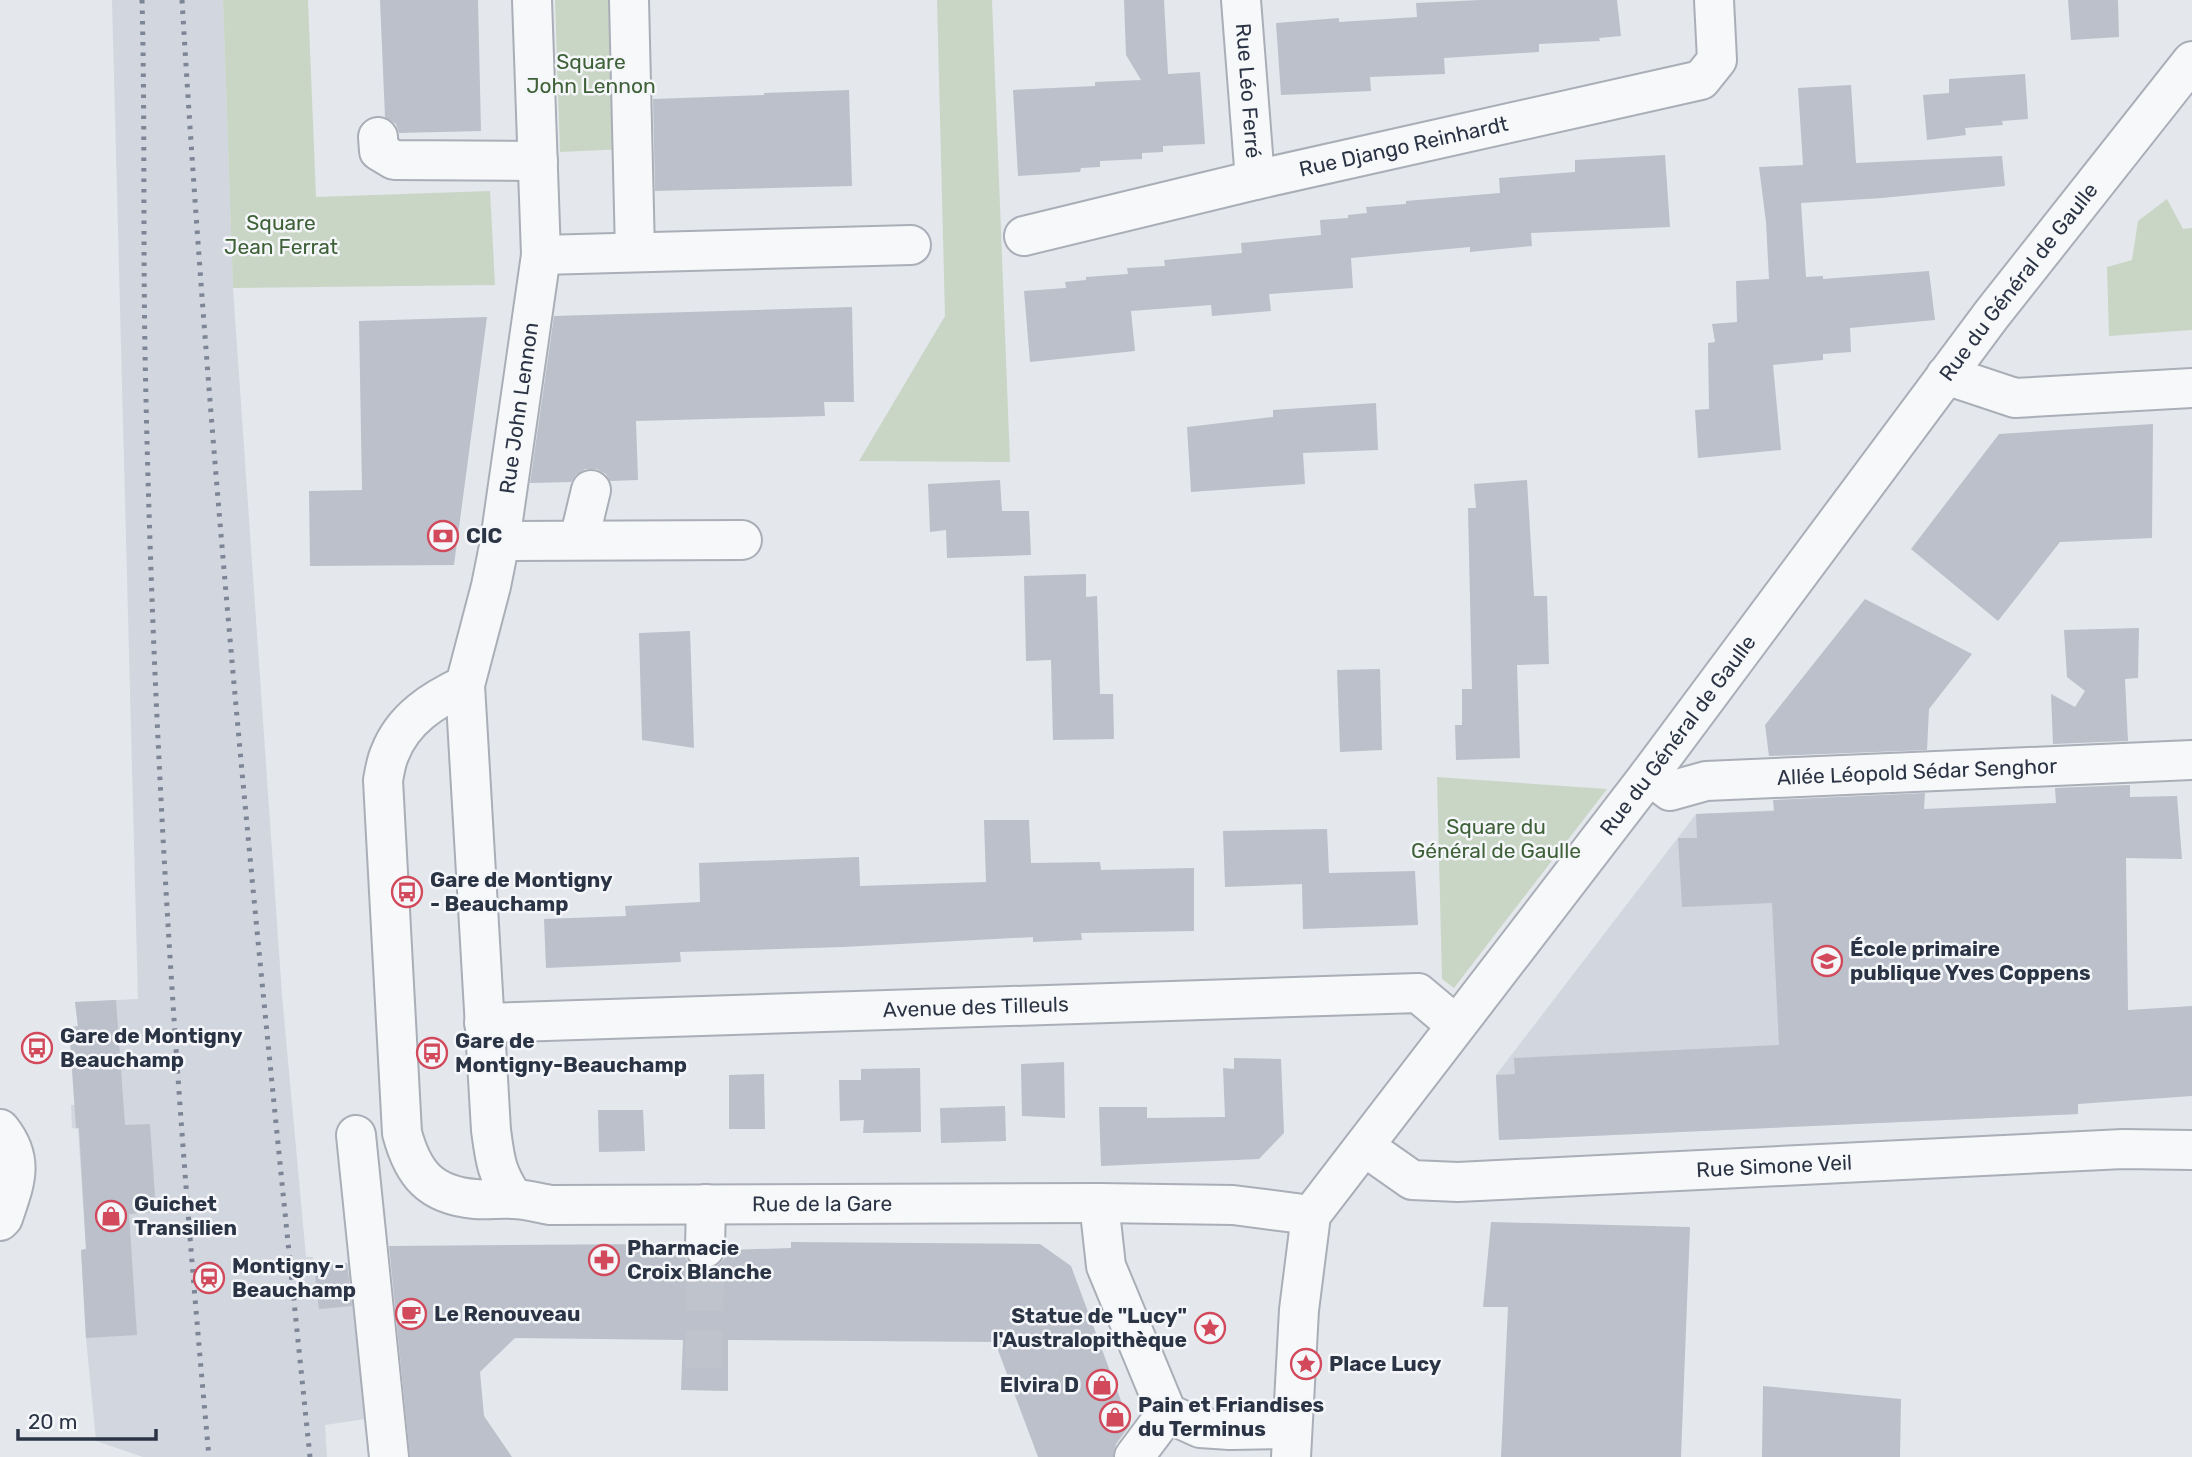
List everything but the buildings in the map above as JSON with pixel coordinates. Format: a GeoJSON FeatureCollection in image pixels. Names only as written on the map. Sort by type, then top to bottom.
{"type":"FeatureCollection","features":[{"type":"Feature","properties":{"kind":"street","name":"Rue John Lennon"},"geometry":{"type":"LineString","coordinates":[[484,1023],[465,685],[500,541],[541,255],[532,0]]}},
{"type":"Feature","properties":{"kind":"street"},"geometry":{"type":"LineString","coordinates":[[629,0],[635,252]]}},
{"type":"Feature","properties":{"kind":"street","name":"Rue Léo Ferré"},"geometry":{"type":"LineString","coordinates":[[1241,0],[1255,180]]}},
{"type":"Feature","properties":{"kind":"street","name":"Rue Django Reinhardt"},"geometry":{"type":"LineString","coordinates":[[1024,236],[1255,180],[1701,80],[1717,60],[1714,0]]}},
{"type":"Feature","properties":{"kind":"street","name":"Rue du Général de Gaulle"},"geometry":{"type":"LineString","coordinates":[[1311,1216],[1649,775],[1992,314],[2192,61]]}},
{"type":"Feature","properties":{"kind":"street"},"geometry":{"type":"LineString","coordinates":[[378,137],[379,151],[394,160],[538,161]]}},
{"type":"Feature","properties":{"kind":"street"},"geometry":{"type":"LineString","coordinates":[[541,255],[911,245]]}},
{"type":"Feature","properties":{"kind":"street"},"geometry":{"type":"LineString","coordinates":[[1946,375],[2015,398],[2192,387]]}},
{"type":"Feature","properties":{"kind":"street"},"geometry":{"type":"LineString","coordinates":[[579,540],[591,490]]}},
{"type":"Feature","properties":{"kind":"street"},"geometry":{"type":"LineString","coordinates":[[500,541],[742,540]]}},
{"type":"Feature","properties":{"kind":"street","name":"Rue de la Gare"},"geometry":{"type":"LineString","coordinates":[[465,685],[437,699],[412,718],[390,752],[383,780],[402,1133],[408,1157],[423,1180],[448,1193],[474,1199],[514,1199],[550,1205],[1099,1203],[1233,1205],[1311,1216]]}},
{"type":"Feature","properties":{"kind":"street","name":"Allée Léopold Sédar Senghor"},"geometry":{"type":"LineString","coordinates":[[1649,775],[1670,791],[1706,781],[2192,760]]}},
{"type":"Feature","properties":{"kind":"street","name":"Avenue des Tilleuls"},"geometry":{"type":"LineString","coordinates":[[484,1023],[1418,993],[1456,1025]]}},
{"type":"Feature","properties":{"kind":"street"},"geometry":{"type":"LineString","coordinates":[[484,1023],[491,1130],[496,1162],[502,1181],[514,1199]]}},
{"type":"Feature","properties":{"kind":"street"},"geometry":{"type":"LineString","coordinates":[[0,1129],[16,1157],[14,1185],[0,1221]]}},
{"type":"Feature","properties":{"kind":"street"},"geometry":{"type":"LineString","coordinates":[[356,1135],[389,1457]]}},
{"type":"Feature","properties":{"kind":"street","name":"Rue Simone Veil"},"geometry":{"type":"LineString","coordinates":[[1365,1147],[1412,1180],[1458,1182],[2123,1149],[2192,1150]]}},
{"type":"Feature","properties":{"kind":"street"},"geometry":{"type":"LineString","coordinates":[[1099,1203],[1106,1266],[1167,1413],[1200,1428],[1230,1430],[1292,1443],[1299,1310],[1311,1216]]}},
{"type":"Feature","properties":{"kind":"street"},"geometry":{"type":"LineString","coordinates":[[705,1248],[706,1204]]}},
{"type":"Feature","properties":{"kind":"street"},"geometry":{"type":"LineString","coordinates":[[1134,1457],[1167,1413]]}},
{"type":"Feature","properties":{"kind":"shaded area"},"geometry":{"type":"Polygon","coordinates":[[[112,0],[223,0],[233,288],[282,995],[306,1257],[313,1257],[315,1266],[367,1262],[379,1417],[325,1425],[327,1457],[143,1457],[96,1441],[86,1338],[81,1250],[86,1249],[78,1129],[72,1128],[71,1105],[87,1104],[75,1002],[138,999],[112,0]]]}},
{"type":"Feature","properties":{"kind":"shaded area","name":"École primaire publique Yves Coppens"},"geometry":{"type":"Polygon","coordinates":[[[1779,810],[2076,1034],[2078,1114],[1499,1140],[1496,1075],[1696,814],[1779,810]]]}},
{"type":"Feature","properties":{"kind":"green space","name":"Square Jean Ferrat"},"geometry":{"type":"Polygon","coordinates":[[[223,0],[308,0],[316,197],[490,191],[495,285],[233,288],[223,0]]]}},
{"type":"Feature","properties":{"kind":"green space","name":"Square John Lennon"},"geometry":{"type":"Polygon","coordinates":[[[555,0],[622,0],[626,149],[560,152],[555,0]]]}},
{"type":"Feature","properties":{"kind":"green space"},"geometry":{"type":"Polygon","coordinates":[[[937,0],[992,0],[1010,462],[859,461],[945,316],[937,0]]]}},
{"type":"Feature","properties":{"kind":"green space"},"geometry":{"type":"Polygon","coordinates":[[[2167,199],[2183,229],[2192,228],[2192,330],[2109,336],[2107,267],[2132,260],[2138,221],[2167,199]]]}},
{"type":"Feature","properties":{"kind":"green space","name":"Square du Général de Gaulle"},"geometry":{"type":"Polygon","coordinates":[[[1437,777],[1607,789],[1454,988],[1442,979],[1437,777]]]}},
{"type":"Feature","properties":{"kind":"tunnel"},"geometry":{"type":"LineString","coordinates":[[704,1368],[705,1248]]}},
{"type":"Feature","properties":{"kind":"railway"},"geometry":{"type":"LineString","coordinates":[[142,0],[148,490],[159,767],[176,1043],[209,1457]]}},
{"type":"Feature","properties":{"kind":"railway"},"geometry":{"type":"LineString","coordinates":[[182,0],[222,547],[255,911],[310,1457]]}},
{"type":"Feature","properties":{"kind":"place","name":"CIC"},"geometry":{"type":"Point","coordinates":[443,536]}},
{"type":"Feature","properties":{"kind":"place","name":"Gare de Montigny - Beauchamp"},"geometry":{"type":"Point","coordinates":[407,892]}},
{"type":"Feature","properties":{"kind":"place","name":"École primaire publique Yves Coppens"},"geometry":{"type":"Point","coordinates":[1827,961]}},
{"type":"Feature","properties":{"kind":"place","name":"Gare de Montigny Beauchamp"},"geometry":{"type":"Point","coordinates":[37,1048]}},
{"type":"Feature","properties":{"kind":"place","name":"Gare de Montigny-Beauchamp"},"geometry":{"type":"Point","coordinates":[432,1053]}},
{"type":"Feature","properties":{"kind":"place","name":"Guichet Transilien"},"geometry":{"type":"Point","coordinates":[111,1216]}},
{"type":"Feature","properties":{"kind":"place","name":"Pharmacie Croix Blanche"},"geometry":{"type":"Point","coordinates":[604,1260]}},
{"type":"Feature","properties":{"kind":"place","name":"Montigny - Beauchamp"},"geometry":{"type":"Point","coordinates":[209,1278]}},
{"type":"Feature","properties":{"kind":"place","name":"Le Renouveau"},"geometry":{"type":"Point","coordinates":[411,1314]}},
{"type":"Feature","properties":{"kind":"place","name":"Statue de \"Lucy\" l'Australopithèque"},"geometry":{"type":"Point","coordinates":[1210,1328]}},
{"type":"Feature","properties":{"kind":"place","name":"Place Lucy"},"geometry":{"type":"Point","coordinates":[1306,1364]}},
{"type":"Feature","properties":{"kind":"place","name":"Elvira D"},"geometry":{"type":"Point","coordinates":[1102,1385]}},
{"type":"Feature","properties":{"kind":"place","name":"Pain et Friandises du Terminus"},"geometry":{"type":"Point","coordinates":[1115,1417]}}]}
